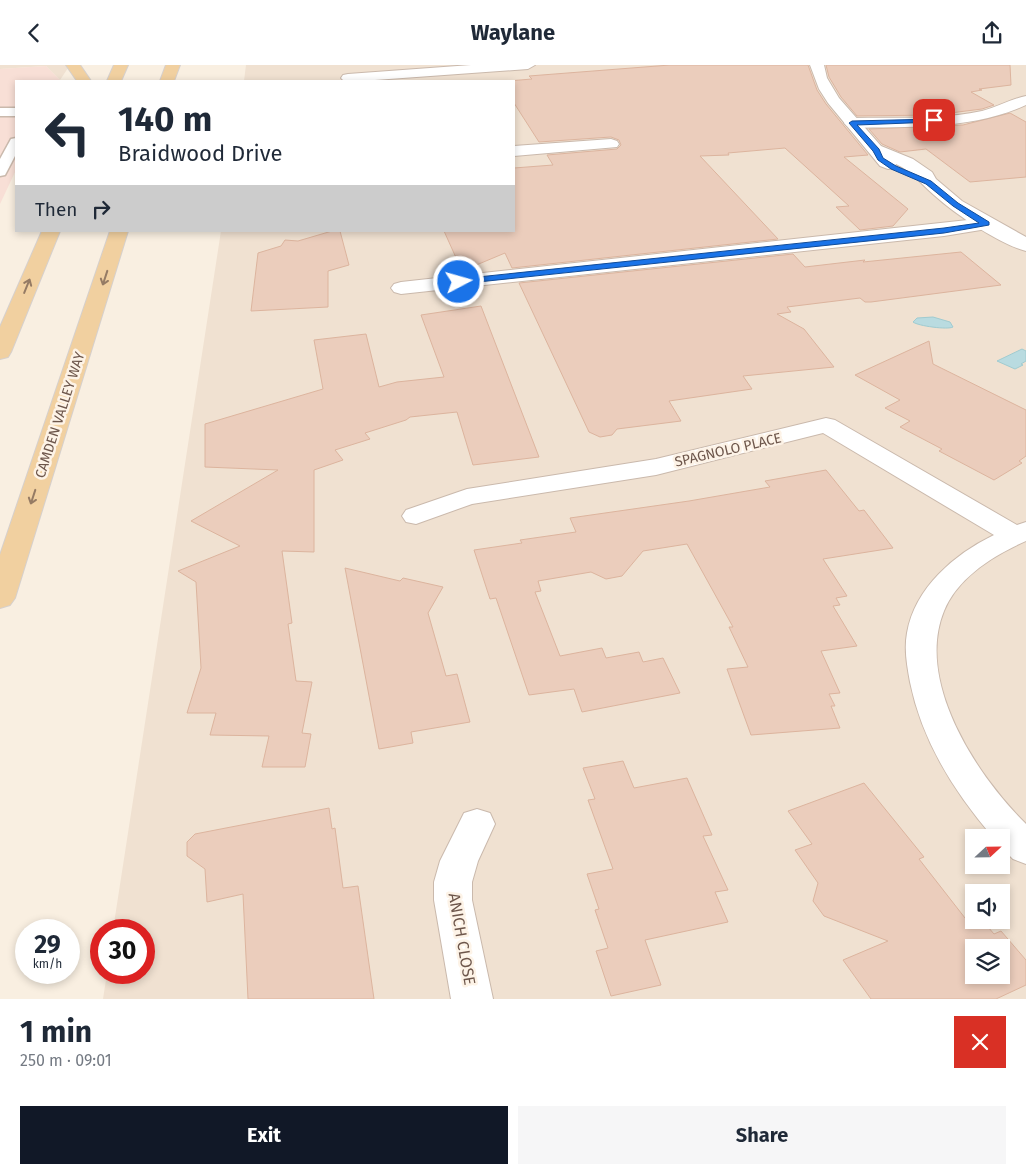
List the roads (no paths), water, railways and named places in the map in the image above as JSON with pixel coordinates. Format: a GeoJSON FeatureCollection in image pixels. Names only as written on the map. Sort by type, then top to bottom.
{"type":"FeatureCollection","features":[{"type":"Feature","properties":{"kind":"main road"},"geometry":{"type":"LineString","coordinates":[[73,65],[82,74],[84,80]]}},
{"type":"Feature","properties":{"kind":"main road"},"geometry":{"type":"LineString","coordinates":[[114,80],[121,65]]}},
{"type":"Feature","properties":{"kind":"main road"},"geometry":{"type":"LineString","coordinates":[[167,80],[173,65]]}},
{"type":"Feature","properties":{"kind":"main road"},"geometry":{"type":"LineString","coordinates":[[0,352],[51,232]]}},
{"type":"Feature","properties":{"kind":"main road","name":"CAMDEN VALLEY WAY"},"geometry":{"type":"LineString","coordinates":[[0,598],[119,232]]}},
{"type":"Feature","properties":{"kind":"street"},"geometry":{"type":"LineString","coordinates":[[348,78],[465,76],[528,65]]}},
{"type":"Feature","properties":{"kind":"street"},"geometry":{"type":"LineString","coordinates":[[817,65],[825,86],[852,123],[876,150],[881,159],[893,167],[929,182],[956,205],[986,224],[1026,245]]}},
{"type":"Feature","properties":{"kind":"street"},"geometry":{"type":"LineString","coordinates":[[852,123],[966,117],[996,111],[1026,100]]}},
{"type":"Feature","properties":{"kind":"street"},"geometry":{"type":"LineString","coordinates":[[515,151],[611,144]]}},
{"type":"Feature","properties":{"kind":"street"},"geometry":{"type":"LineString","coordinates":[[401,288],[986,224]]}},
{"type":"Feature","properties":{"kind":"street","name":"SPAGNOLO PLACE"},"geometry":{"type":"LineString","coordinates":[[416,516],[467,497],[640,470],[826,425],[1020,533]]}},
{"type":"Feature","properties":{"kind":"street"},"geometry":{"type":"LineString","coordinates":[[1020,533],[976,555],[954,574],[936,597],[927,617],[922,630],[921,648],[926,683],[935,719],[954,757],[966,778],[998,818],[1026,848]]}},
{"type":"Feature","properties":{"kind":"street","name":"ANICH CLOSE"},"geometry":{"type":"LineString","coordinates":[[472,999],[452,900],[453,882],[459,861],[477,824]]}},
{"type":"Feature","properties":{"kind":"lane"},"geometry":{"type":"LineString","coordinates":[[0,111],[15,112]]}},
{"type":"Feature","properties":{"kind":"lane"},"geometry":{"type":"LineString","coordinates":[[0,172],[15,144]]}},
{"type":"Feature","properties":{"kind":"water"},"geometry":{"type":"Polygon","coordinates":[[[933,317],[950,322],[953,327],[933,327],[913,322],[917,318],[933,317]]]}},
{"type":"Feature","properties":{"kind":"water"},"geometry":{"type":"Polygon","coordinates":[[[1022,349],[1026,351],[1026,361],[1015,369],[997,361],[1022,349]]]}}]}
